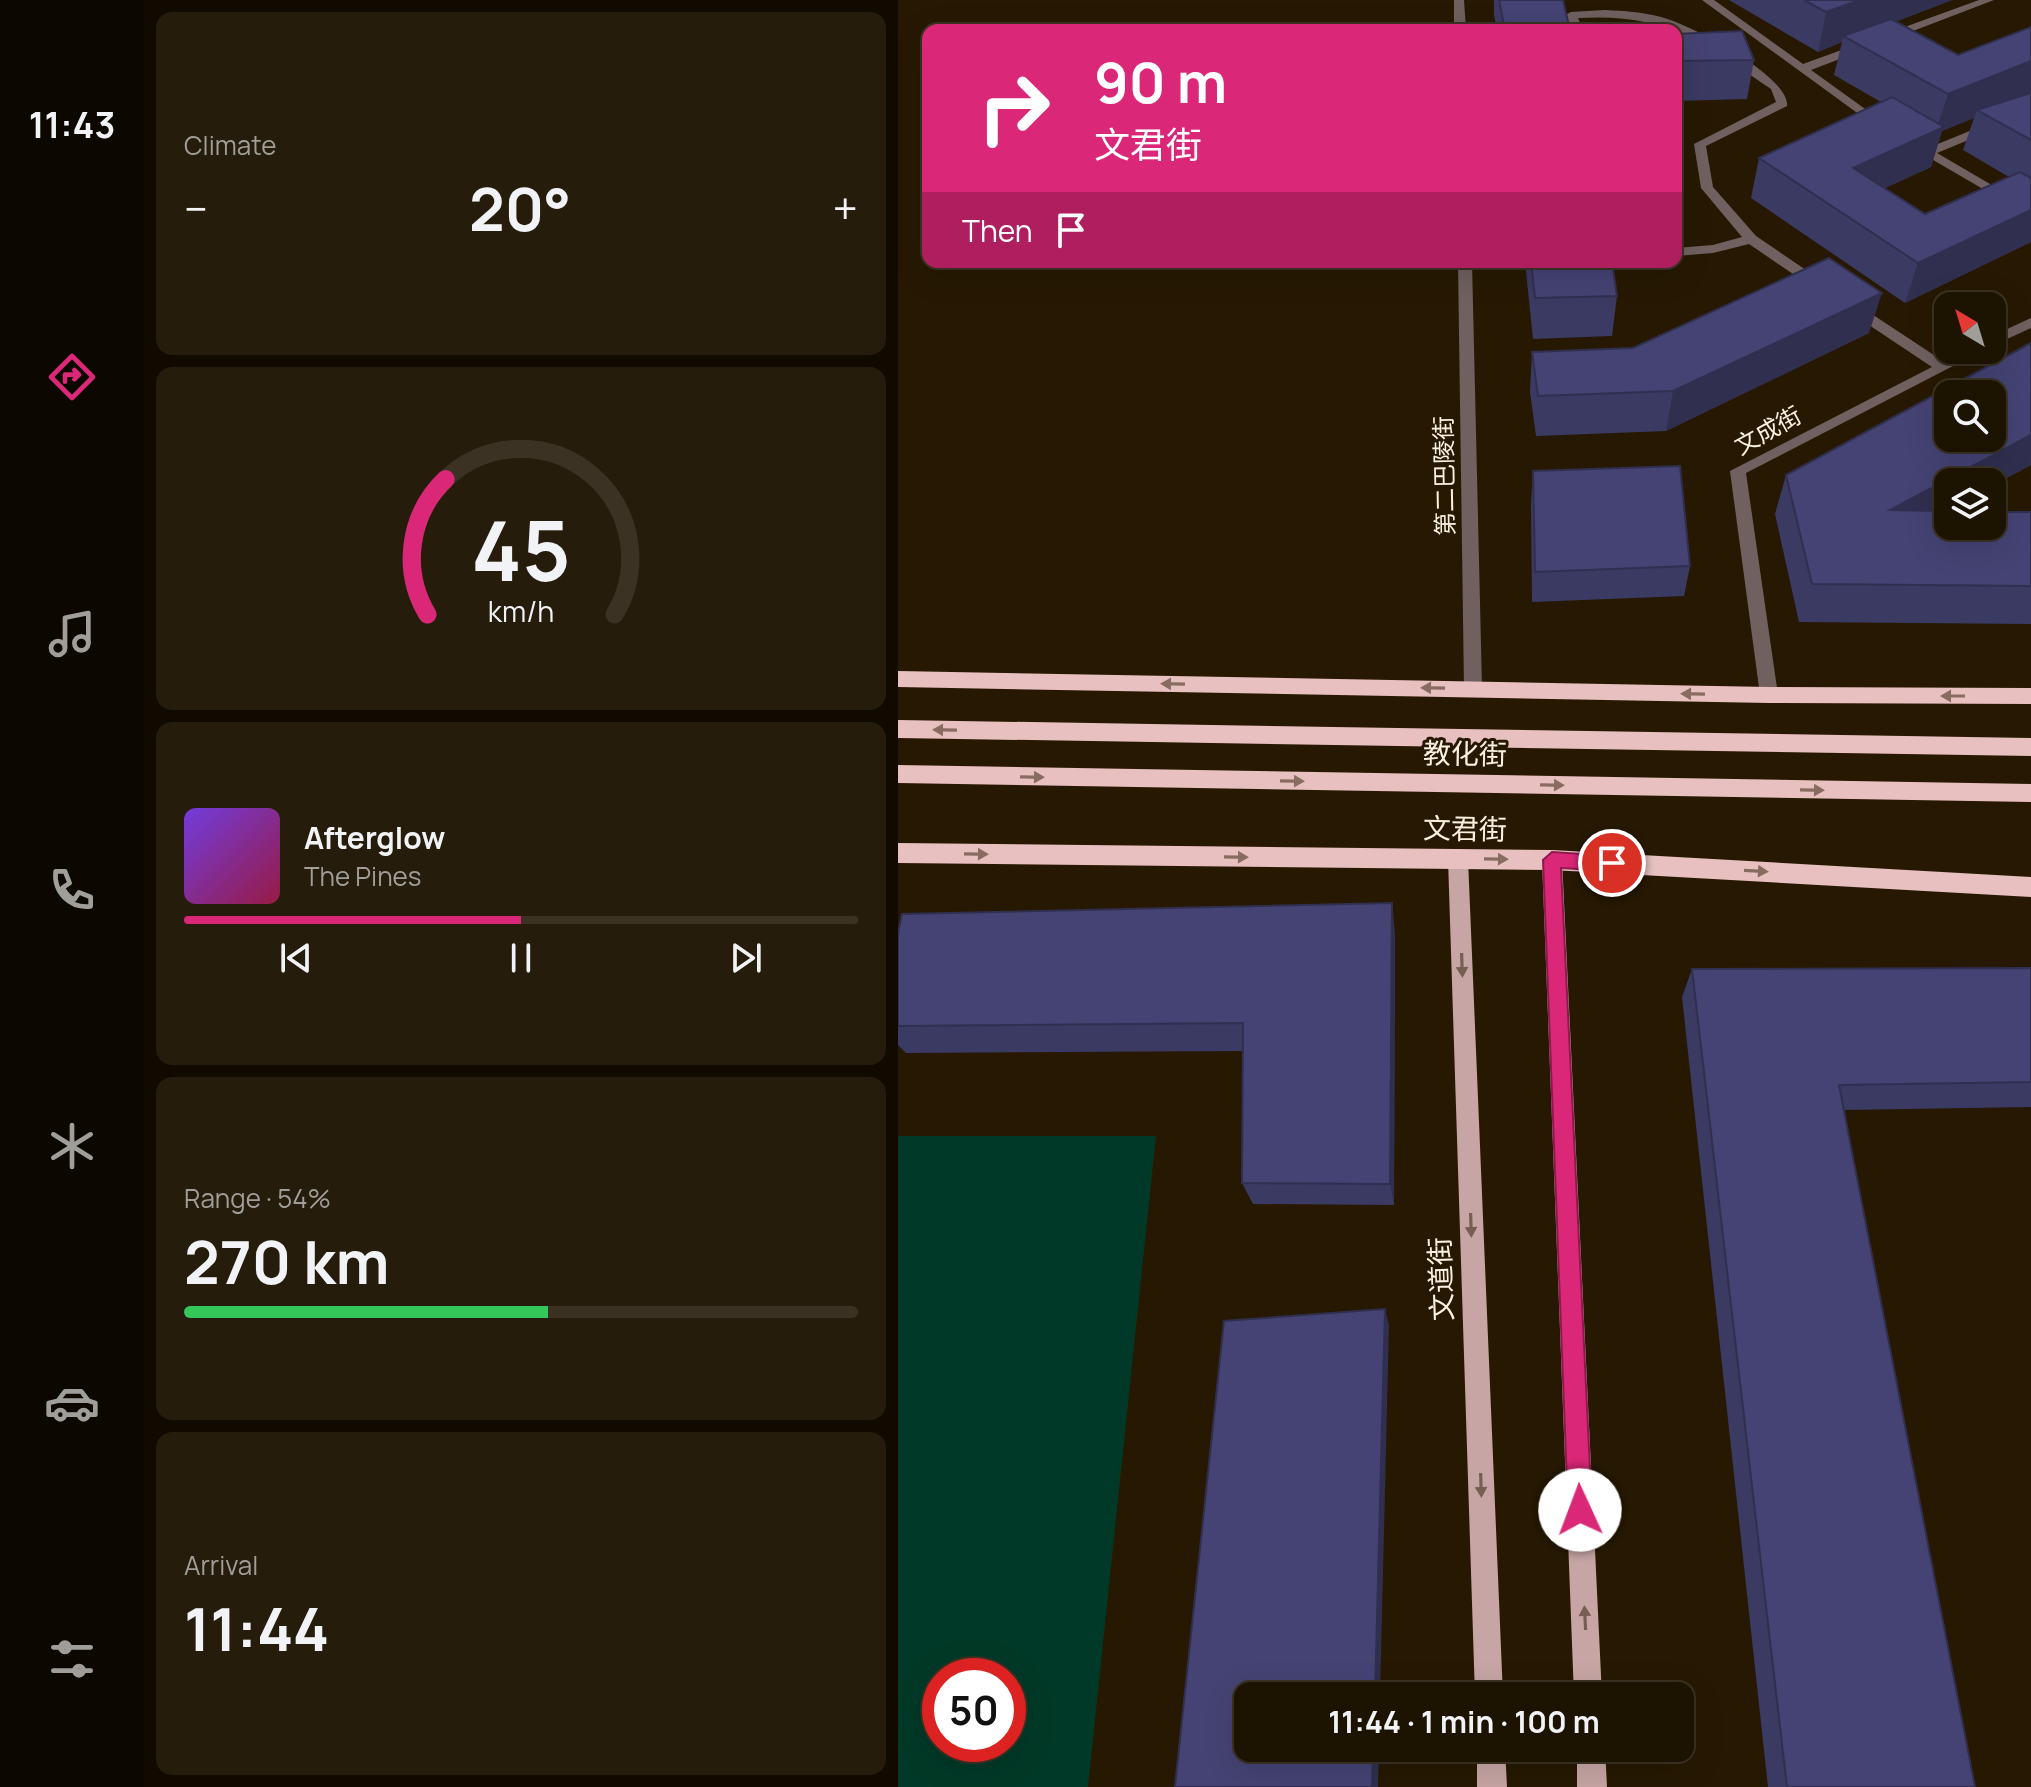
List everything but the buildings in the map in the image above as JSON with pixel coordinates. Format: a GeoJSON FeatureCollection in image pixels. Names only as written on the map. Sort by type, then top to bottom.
{"type":"FeatureCollection","features":[{"type":"Feature","properties":{"kind":"highway"},"geometry":{"type":"LineString","coordinates":[[898,679],[1769,695],[2031,696]]}},
{"type":"Feature","properties":{"kind":"highway","name":"教化街"},"geometry":{"type":"LineString","coordinates":[[898,729],[2031,747]]}},
{"type":"Feature","properties":{"kind":"highway","name":"教化街"},"geometry":{"type":"LineString","coordinates":[[898,774],[2031,793]]}},
{"type":"Feature","properties":{"kind":"highway","name":"文君街"},"geometry":{"type":"LineString","coordinates":[[898,853],[1552,860],[2031,887]]}},
{"type":"Feature","properties":{"kind":"main road","name":"文道街"},"geometry":{"type":"LineString","coordinates":[[1458,859],[1488,1682]]}},
{"type":"Feature","properties":{"kind":"main road"},"geometry":{"type":"LineString","coordinates":[[1552,860],[1587,1682]]}},
{"type":"Feature","properties":{"kind":"main road"},"geometry":{"type":"LineString","coordinates":[[1491,1762],[1492,1787]]}},
{"type":"Feature","properties":{"kind":"main road"},"geometry":{"type":"LineString","coordinates":[[1591,1762],[1592,1787]]}},
{"type":"Feature","properties":{"kind":"street"},"geometry":{"type":"LineString","coordinates":[[1459,0],[1460,24]]}},
{"type":"Feature","properties":{"kind":"street"},"geometry":{"type":"LineString","coordinates":[[1707,0],[1874,122],[2031,213]]}},
{"type":"Feature","properties":{"kind":"street"},"geometry":{"type":"LineString","coordinates":[[1802,69],[1989,0]]}},
{"type":"Feature","properties":{"kind":"street"},"geometry":{"type":"LineString","coordinates":[[1575,24],[1571,15],[1647,15],[1678,24]]}},
{"type":"Feature","properties":{"kind":"street"},"geometry":{"type":"LineString","coordinates":[[1682,25],[1776,87],[1783,103],[1700,144],[1707,188],[1751,239],[1800,280],[1832,293]]}},
{"type":"Feature","properties":{"kind":"street"},"geometry":{"type":"LineString","coordinates":[[1705,61],[1734,59]]}},
{"type":"Feature","properties":{"kind":"street"},"geometry":{"type":"LineString","coordinates":[[1927,153],[2031,110]]}},
{"type":"Feature","properties":{"kind":"street"},"geometry":{"type":"LineString","coordinates":[[1682,252],[1713,249],[1751,239]]}},
{"type":"Feature","properties":{"kind":"street","name":"第二巴陵街"},"geometry":{"type":"LineString","coordinates":[[1465,268],[1473,688]]}},
{"type":"Feature","properties":{"kind":"street"},"geometry":{"type":"LineString","coordinates":[[1844,301],[1943,368]]}},
{"type":"Feature","properties":{"kind":"street"},"geometry":{"type":"LineString","coordinates":[[2006,335],[2031,322]]}},
{"type":"Feature","properties":{"kind":"street","name":"文成街"},"geometry":{"type":"LineString","coordinates":[[1769,695],[1738,471],[1951,364]]}},
{"type":"Feature","properties":{"kind":"green space"},"geometry":{"type":"Polygon","coordinates":[[[898,1136],[1156,1136],[1088,1787],[898,1787],[898,1136]]]}},
{"type":"Feature","properties":{"kind":"route"},"geometry":{"type":"LineString","coordinates":[[1580,1510],[1552,860],[1612,863]]}}]}
